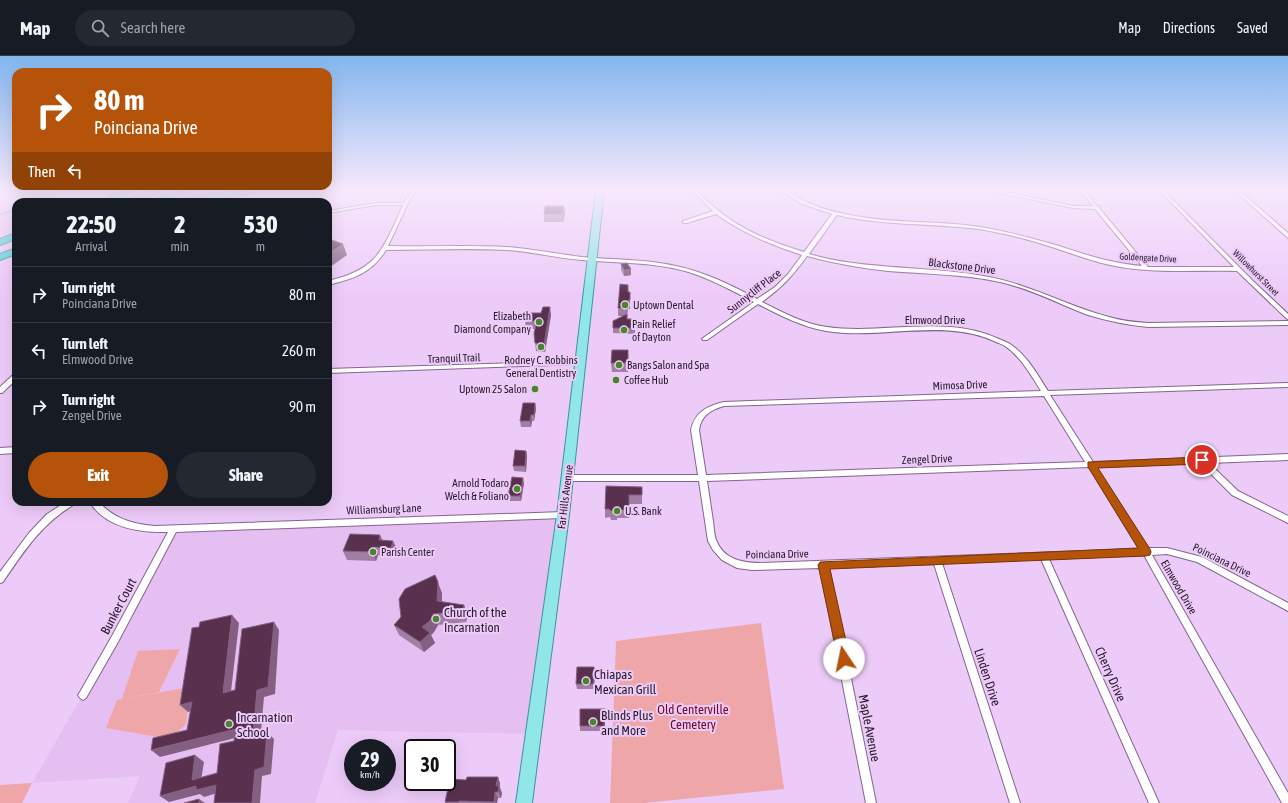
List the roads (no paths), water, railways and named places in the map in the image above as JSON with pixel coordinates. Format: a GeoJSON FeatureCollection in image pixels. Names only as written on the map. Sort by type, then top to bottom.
{"type":"FeatureCollection","features":[{"type":"Feature","properties":{"kind":"highway"},"geometry":{"type":"LineString","coordinates":[[0,242],[12,238]]}},
{"type":"Feature","properties":{"kind":"highway"},"geometry":{"type":"LineString","coordinates":[[0,247],[12,242]]}},
{"type":"Feature","properties":{"kind":"highway"},"geometry":{"type":"LineString","coordinates":[[0,258],[12,254]]}},
{"type":"Feature","properties":{"kind":"main road","name":"Far Hills Avenue"},"geometry":{"type":"LineString","coordinates":[[524,803],[563,515],[596,225]]}},
{"type":"Feature","properties":{"kind":"street"},"geometry":{"type":"LineString","coordinates":[[332,282],[348,278],[366,270],[376,261],[395,225]]}},
{"type":"Feature","properties":{"kind":"street","name":"Blackstone Drive"},"geometry":{"type":"LineString","coordinates":[[737,225],[754,235],[806,254],[872,267],[953,272],[988,278],[1031,290],[1094,316],[1127,324],[1288,323]]}},
{"type":"Feature","properties":{"kind":"street","name":"Sunnycliff Place"},"geometry":{"type":"LineString","coordinates":[[705,339],[758,302],[788,278],[827,225]]}},
{"type":"Feature","properties":{"kind":"street","name":"Goldengate Drive"},"geometry":{"type":"LineString","coordinates":[[947,225],[988,230],[1032,240],[1110,264],[1146,268],[1238,269]]}},
{"type":"Feature","properties":{"kind":"street"},"geometry":{"type":"LineString","coordinates":[[1111,225],[1146,268]]}},
{"type":"Feature","properties":{"kind":"street","name":"Willowhurst Street"},"geometry":{"type":"LineString","coordinates":[[1195,225],[1288,317]]}},
{"type":"Feature","properties":{"kind":"street"},"geometry":{"type":"LineString","coordinates":[[1275,225],[1288,236]]}},
{"type":"Feature","properties":{"kind":"street","name":"Elmwood Drive"},"geometry":{"type":"LineString","coordinates":[[384,248],[516,249],[592,260],[639,261],[678,267],[710,278],[796,321],[834,330],[875,332],[955,330],[985,334],[1006,343],[1020,354],[1146,552],[1288,803]]}},
{"type":"Feature","properties":{"kind":"street","name":"Tranquil Trail"},"geometry":{"type":"LineString","coordinates":[[332,371],[580,363]]}},
{"type":"Feature","properties":{"kind":"street"},"geometry":{"type":"LineString","coordinates":[[0,391],[12,380]]}},
{"type":"Feature","properties":{"kind":"street","name":"Mimosa Drive"},"geometry":{"type":"LineString","coordinates":[[702,478],[696,423],[706,410],[717,405],[1288,385]]}},
{"type":"Feature","properties":{"kind":"street"},"geometry":{"type":"LineString","coordinates":[[0,451],[12,450]]}},
{"type":"Feature","properties":{"kind":"street","name":"Zengel Drive"},"geometry":{"type":"LineString","coordinates":[[567,478],[702,478],[1288,457]]}},
{"type":"Feature","properties":{"kind":"street"},"geometry":{"type":"LineString","coordinates":[[1202,460],[1235,493],[1288,520]]}},
{"type":"Feature","properties":{"kind":"street","name":"Poinciana Drive"},"geometry":{"type":"LineString","coordinates":[[702,478],[712,541],[719,553],[726,560],[748,567],[1177,552],[1198,559],[1288,607]]}},
{"type":"Feature","properties":{"kind":"street"},"geometry":{"type":"LineString","coordinates":[[0,579],[40,526],[54,512],[65,506]]}},
{"type":"Feature","properties":{"kind":"street","name":"Williamsburg Lane"},"geometry":{"type":"LineString","coordinates":[[98,506],[110,518],[129,525],[154,529],[563,515]]}},
{"type":"Feature","properties":{"kind":"street","name":"Bunker Court"},"geometry":{"type":"LineString","coordinates":[[83,695],[115,639],[174,528]]}},
{"type":"Feature","properties":{"kind":"street","name":"Cherry Drive"},"geometry":{"type":"LineString","coordinates":[[1044,556],[1154,803]]}},
{"type":"Feature","properties":{"kind":"street","name":"Linden Drive"},"geometry":{"type":"LineString","coordinates":[[937,560],[1015,803]]}},
{"type":"Feature","properties":{"kind":"street","name":"Maple Avenue"},"geometry":{"type":"LineString","coordinates":[[824,565],[871,803]]}},
{"type":"Feature","properties":{"kind":"place","name":"Uptown Dental"},"geometry":{"type":"Point","coordinates":[625,305]}},
{"type":"Feature","properties":{"kind":"place","name":"Elizabeth Diamond Company"},"geometry":{"type":"Point","coordinates":[539,322]}},
{"type":"Feature","properties":{"kind":"place","name":"Pain Relief of Dayton"},"geometry":{"type":"Point","coordinates":[624,330]}},
{"type":"Feature","properties":{"kind":"place","name":"Rodney C. Robbins General Dentistry"},"geometry":{"type":"Point","coordinates":[541,347]}},
{"type":"Feature","properties":{"kind":"place","name":"Bangs Salon and Spa"},"geometry":{"type":"Point","coordinates":[619,365]}},
{"type":"Feature","properties":{"kind":"place","name":"Coffee Hub"},"geometry":{"type":"Point","coordinates":[616,380]}},
{"type":"Feature","properties":{"kind":"place","name":"Uptown 25 Salon"},"geometry":{"type":"Point","coordinates":[535,389]}},
{"type":"Feature","properties":{"kind":"place","name":"Arnold Todaro Welch & Foliano"},"geometry":{"type":"Point","coordinates":[517,489]}},
{"type":"Feature","properties":{"kind":"place","name":"U.S. Bank"},"geometry":{"type":"Point","coordinates":[617,511]}},
{"type":"Feature","properties":{"kind":"place","name":"Parish Center"},"geometry":{"type":"Point","coordinates":[373,552]}},
{"type":"Feature","properties":{"kind":"place","name":"Church of the Incarnation"},"geometry":{"type":"Point","coordinates":[436,619]}},
{"type":"Feature","properties":{"kind":"place","name":"Chiapas Mexican Grill"},"geometry":{"type":"Point","coordinates":[586,681]}},
{"type":"Feature","properties":{"kind":"place","name":"Blinds Plus and More"},"geometry":{"type":"Point","coordinates":[593,722]}},
{"type":"Feature","properties":{"kind":"place","name":"Incarnation School"},"geometry":{"type":"Point","coordinates":[229,724]}},
{"type":"Feature","properties":{"kind":"park label","name":"Old Centerville Cemetery"},"geometry":{"type":"Point","coordinates":[693,716]}}]}
